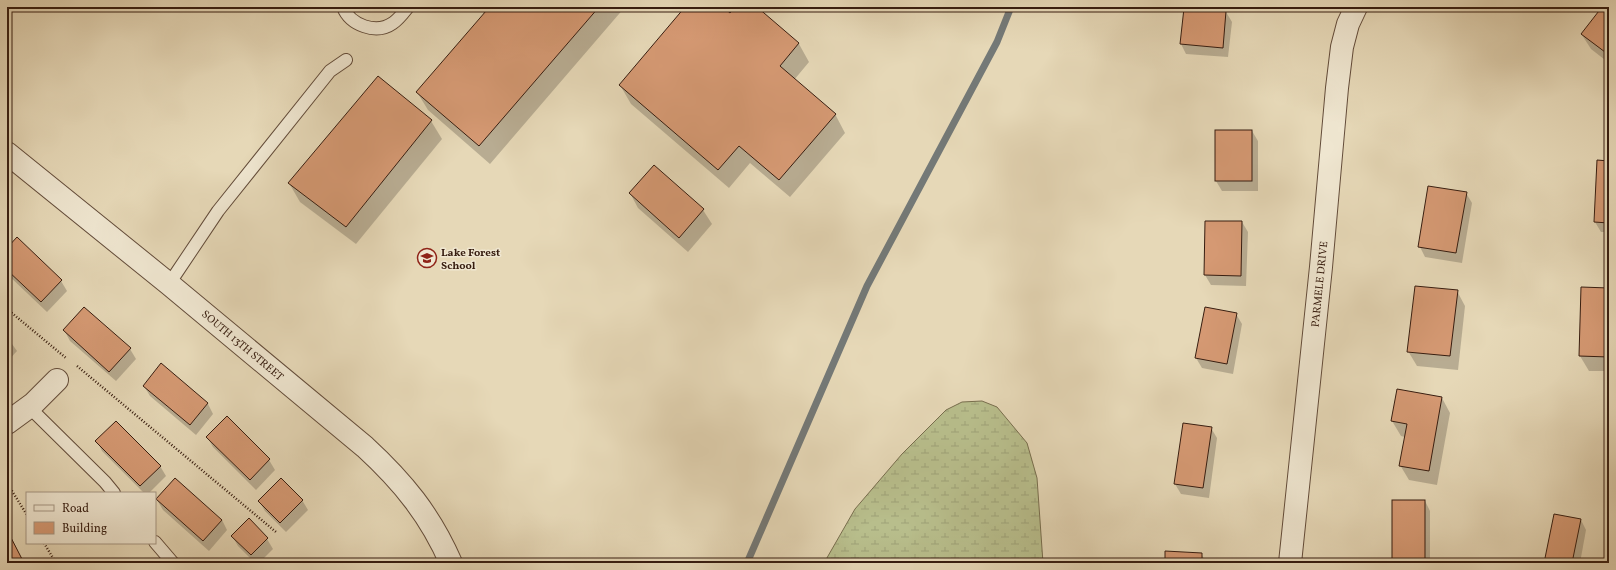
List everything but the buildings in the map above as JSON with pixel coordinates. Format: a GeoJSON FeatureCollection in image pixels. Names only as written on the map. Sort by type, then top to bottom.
{"type":"FeatureCollection","features":[{"type":"Feature","properties":{"kind":"street","name":"PARMELE DRIVE"},"geometry":{"type":"LineString","coordinates":[[1290,563],[1321,267],[1338,74],[1342,47],[1348,24],[1356,7]]}},
{"type":"Feature","properties":{"kind":"street","name":"SOUTH 13TH STREET"},"geometry":{"type":"LineString","coordinates":[[7,153],[169,284],[393,472],[423,511],[445,549],[451,563]]}},
{"type":"Feature","properties":{"kind":"street"},"geometry":{"type":"LineString","coordinates":[[7,423],[29,407],[56,380]]}},
{"type":"Feature","properties":{"kind":"lane"},"geometry":{"type":"LineString","coordinates":[[343,7],[350,19],[370,28],[379,28],[392,24],[408,7]]}},
{"type":"Feature","properties":{"kind":"lane"},"geometry":{"type":"LineString","coordinates":[[169,284],[223,205],[330,71],[346,60]]}},
{"type":"Feature","properties":{"kind":"lane"},"geometry":{"type":"LineString","coordinates":[[29,407],[105,482],[113,492]]}},
{"type":"Feature","properties":{"kind":"lane"},"geometry":{"type":"LineString","coordinates":[[156,543],[173,563]]}},
{"type":"Feature","properties":{"kind":"path"},"geometry":{"type":"LineString","coordinates":[[7,309],[68,360]]}},
{"type":"Feature","properties":{"kind":"path"},"geometry":{"type":"LineString","coordinates":[[74,365],[276,532]]}},
{"type":"Feature","properties":{"kind":"path"},"geometry":{"type":"LineString","coordinates":[[7,483],[26,513]]}},
{"type":"Feature","properties":{"kind":"path"},"geometry":{"type":"LineString","coordinates":[[45,544],[56,563]]}},
{"type":"Feature","properties":{"kind":"green space"},"geometry":{"type":"Polygon","coordinates":[[[982,401],[997,407],[1027,443],[1037,478],[1043,563],[824,563],[855,509],[902,454],[946,410],[962,402],[982,401]]]}},
{"type":"Feature","properties":{"kind":"waterway"},"geometry":{"type":"LineString","coordinates":[[747,563],[867,286],[997,42],[1011,7]]}},
{"type":"Feature","properties":{"kind":"place","name":"Lake Forest School"},"geometry":{"type":"Point","coordinates":[427,258]}}]}
